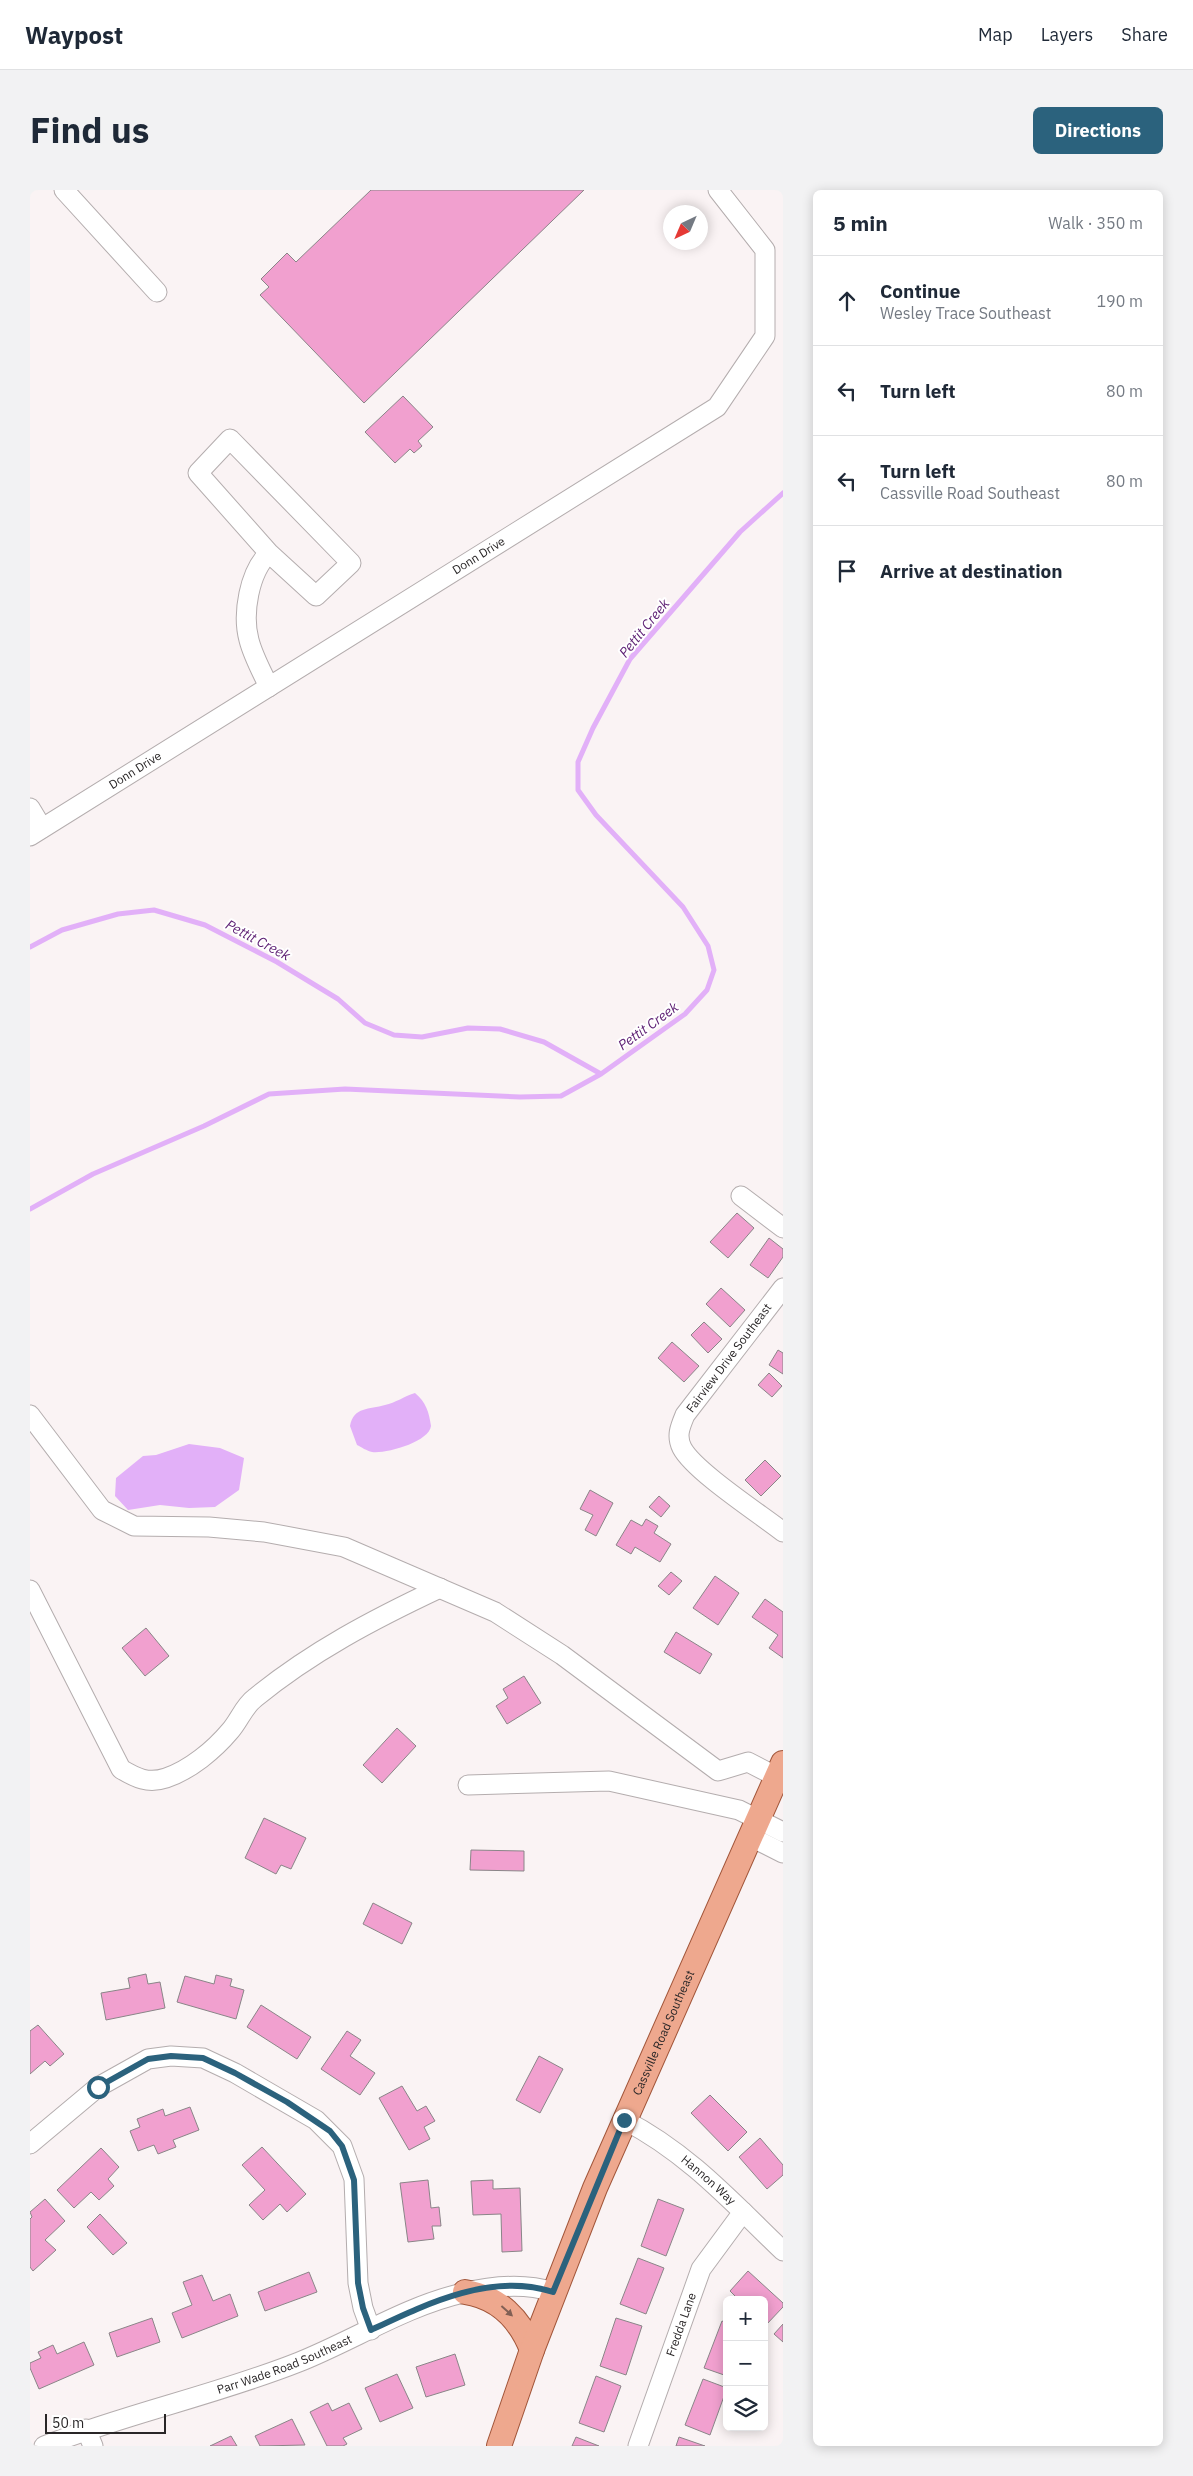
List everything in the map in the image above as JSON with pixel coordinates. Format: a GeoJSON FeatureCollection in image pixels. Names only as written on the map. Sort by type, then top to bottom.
{"type":"FeatureCollection","features":[{"type":"Feature","properties":{"kind":"main road","name":"Cassville Road Southeast"},"geometry":{"type":"LineString","coordinates":[[499,2446],[553,2292],[624,2120],[780,1770]]}},
{"type":"Feature","properties":{"kind":"main road"},"geometry":{"type":"LineString","coordinates":[[465,2292],[490,2300],[509,2313],[521,2328],[532,2350]]}},
{"type":"Feature","properties":{"kind":"street","name":"Donn Drive"},"geometry":{"type":"LineString","coordinates":[[36,832],[717,407],[765,336],[765,250],[718,190]]}},
{"type":"Feature","properties":{"kind":"street"},"geometry":{"type":"LineString","coordinates":[[69,192],[157,292]]}},
{"type":"Feature","properties":{"kind":"street"},"geometry":{"type":"LineString","coordinates":[[230,439],[351,563],[316,596],[269,554],[198,473],[230,439]]}},
{"type":"Feature","properties":{"kind":"street"},"geometry":{"type":"LineString","coordinates":[[269,554],[259,563],[247,599],[249,640],[269,687]]}},
{"type":"Feature","properties":{"kind":"street"},"geometry":{"type":"LineString","coordinates":[[30,808],[36,832]]}},
{"type":"Feature","properties":{"kind":"street"},"geometry":{"type":"LineString","coordinates":[[741,1196],[783,1228]]}},
{"type":"Feature","properties":{"kind":"street","name":"Fairview Drive Southeast"},"geometry":{"type":"LineString","coordinates":[[783,1288],[685,1415],[678,1432],[682,1448],[696,1466],[783,1532]]}},
{"type":"Feature","properties":{"kind":"street"},"geometry":{"type":"LineString","coordinates":[[30,1415],[102,1510],[134,1526],[208,1527],[264,1532],[344,1547],[495,1612],[562,1655],[718,1771],[748,1762],[780,1770]]}},
{"type":"Feature","properties":{"kind":"street"},"geometry":{"type":"LineString","coordinates":[[30,1590],[121,1770],[142,1781],[166,1778],[196,1762],[230,1732],[252,1700],[293,1668],[377,1618],[440,1588]]}},
{"type":"Feature","properties":{"kind":"street"},"geometry":{"type":"LineString","coordinates":[[468,1785],[609,1781],[739,1810],[755,1828],[783,1853]]}},
{"type":"Feature","properties":{"kind":"street"},"geometry":{"type":"LineString","coordinates":[[755,1828],[783,1832]]}},
{"type":"Feature","properties":{"kind":"street"},"geometry":{"type":"LineString","coordinates":[[30,2144],[98,2087],[148,2059],[171,2056],[203,2058],[235,2073],[316,2120],[342,2146],[354,2180],[358,2283],[363,2308],[371,2330]]}},
{"type":"Feature","properties":{"kind":"street","name":"Hannon Way"},"geometry":{"type":"LineString","coordinates":[[624,2120],[644,2130],[691,2162],[783,2251]]}},
{"type":"Feature","properties":{"kind":"street","name":"Fredda Lane"},"geometry":{"type":"LineString","coordinates":[[638,2446],[701,2269],[743,2212]]}},
{"type":"Feature","properties":{"kind":"street","name":"Parr Wade Road Southeast"},"geometry":{"type":"LineString","coordinates":[[44,2446],[90,2438],[299,2362],[427,2305],[465,2292],[519,2287],[553,2292]]}},
{"type":"Feature","properties":{"kind":"shaded area"},"geometry":{"type":"Polygon","coordinates":[[[415,1393],[419,1396],[428,1412],[431,1426],[423,1437],[406,1446],[387,1451],[370,1451],[357,1445],[350,1426],[355,1415],[363,1410],[389,1404],[415,1393]]]}},
{"type":"Feature","properties":{"kind":"shaded area"},"geometry":{"type":"Polygon","coordinates":[[[189,1444],[220,1448],[244,1458],[239,1490],[215,1507],[189,1508],[160,1505],[128,1510],[115,1496],[116,1478],[143,1456],[156,1455],[189,1444]]]}},
{"type":"Feature","properties":{"kind":"building"},"geometry":{"type":"Polygon","coordinates":[[[371,190],[584,190],[364,403],[260,295],[269,287],[261,279],[287,253],[296,262],[371,190]]]}},
{"type":"Feature","properties":{"kind":"building"},"geometry":{"type":"Polygon","coordinates":[[[403,396],[433,427],[418,441],[422,446],[414,453],[410,449],[395,463],[365,432],[403,396]]]}},
{"type":"Feature","properties":{"kind":"building"},"geometry":{"type":"Polygon","coordinates":[[[737,1213],[754,1228],[728,1258],[710,1242],[737,1213]]]}},
{"type":"Feature","properties":{"kind":"building"},"geometry":{"type":"Polygon","coordinates":[[[769,1238],[783,1249],[783,1257],[768,1278],[750,1265],[769,1238]]]}},
{"type":"Feature","properties":{"kind":"building"},"geometry":{"type":"Polygon","coordinates":[[[721,1288],[745,1310],[730,1327],[706,1304],[721,1288]]]}},
{"type":"Feature","properties":{"kind":"building"},"geometry":{"type":"Polygon","coordinates":[[[704,1322],[722,1339],[708,1353],[691,1335],[704,1322]]]}},
{"type":"Feature","properties":{"kind":"building"},"geometry":{"type":"Polygon","coordinates":[[[672,1342],[699,1366],[684,1382],[658,1358],[672,1342]]]}},
{"type":"Feature","properties":{"kind":"building"},"geometry":{"type":"Polygon","coordinates":[[[778,1350],[783,1353],[783,1374],[769,1365],[778,1350]]]}},
{"type":"Feature","properties":{"kind":"building"},"geometry":{"type":"Polygon","coordinates":[[[769,1373],[782,1386],[772,1397],[758,1385],[769,1373]]]}},
{"type":"Feature","properties":{"kind":"building"},"geometry":{"type":"Polygon","coordinates":[[[765,1460],[781,1476],[761,1496],[745,1480],[765,1460]]]}},
{"type":"Feature","properties":{"kind":"building"},"geometry":{"type":"Polygon","coordinates":[[[590,1490],[613,1503],[596,1536],[585,1530],[593,1515],[580,1509],[590,1490]]]}},
{"type":"Feature","properties":{"kind":"building"},"geometry":{"type":"Polygon","coordinates":[[[659,1496],[670,1506],[661,1517],[649,1507],[659,1496]]]}},
{"type":"Feature","properties":{"kind":"building"},"geometry":{"type":"Polygon","coordinates":[[[646,1519],[658,1526],[654,1533],[671,1544],[660,1562],[635,1547],[631,1554],[616,1545],[631,1520],[642,1526],[646,1519]]]}},
{"type":"Feature","properties":{"kind":"building"},"geometry":{"type":"Polygon","coordinates":[[[671,1572],[682,1581],[669,1595],[658,1586],[671,1572]]]}},
{"type":"Feature","properties":{"kind":"building"},"geometry":{"type":"Polygon","coordinates":[[[715,1576],[739,1593],[718,1625],[693,1608],[715,1576]]]}},
{"type":"Feature","properties":{"kind":"building"},"geometry":{"type":"Polygon","coordinates":[[[765,1599],[783,1612],[783,1658],[769,1648],[778,1635],[752,1617],[765,1599]]]}},
{"type":"Feature","properties":{"kind":"building"},"geometry":{"type":"Polygon","coordinates":[[[146,1628],[169,1656],[145,1676],[122,1648],[146,1628]]]}},
{"type":"Feature","properties":{"kind":"building"},"geometry":{"type":"Polygon","coordinates":[[[676,1632],[712,1654],[700,1674],[664,1652],[676,1632]]]}},
{"type":"Feature","properties":{"kind":"building"},"geometry":{"type":"Polygon","coordinates":[[[524,1676],[541,1703],[507,1724],[496,1706],[508,1698],[503,1689],[524,1676]]]}},
{"type":"Feature","properties":{"kind":"building"},"geometry":{"type":"Polygon","coordinates":[[[397,1728],[416,1746],[382,1783],[363,1765],[397,1728]]]}},
{"type":"Feature","properties":{"kind":"building"},"geometry":{"type":"Polygon","coordinates":[[[264,1818],[306,1838],[291,1869],[281,1865],[276,1874],[245,1858],[264,1818]]]}},
{"type":"Feature","properties":{"kind":"building"},"geometry":{"type":"Polygon","coordinates":[[[471,1850],[524,1851],[524,1871],[470,1870],[471,1850]]]}},
{"type":"Feature","properties":{"kind":"building"},"geometry":{"type":"Polygon","coordinates":[[[373,1903],[412,1923],[402,1944],[363,1924],[373,1903]]]}},
{"type":"Feature","properties":{"kind":"building"},"geometry":{"type":"Polygon","coordinates":[[[146,1974],[148,1984],[160,1982],[165,2008],[106,2020],[101,1993],[130,1988],[128,1978],[146,1974]]]}},
{"type":"Feature","properties":{"kind":"building"},"geometry":{"type":"Polygon","coordinates":[[[216,1975],[232,1979],[230,1986],[244,1990],[236,2019],[177,2002],[185,1976],[214,1984],[216,1975]]]}},
{"type":"Feature","properties":{"kind":"building"},"geometry":{"type":"Polygon","coordinates":[[[261,2005],[311,2037],[297,2059],[247,2027],[261,2005]]]}},
{"type":"Feature","properties":{"kind":"building"},"geometry":{"type":"Polygon","coordinates":[[[38,2025],[64,2054],[50,2066],[45,2061],[30,2074],[30,2031],[38,2025]]]}},
{"type":"Feature","properties":{"kind":"building"},"geometry":{"type":"Polygon","coordinates":[[[347,2031],[361,2040],[350,2056],[375,2073],[360,2095],[321,2069],[347,2031]]]}},
{"type":"Feature","properties":{"kind":"building"},"geometry":{"type":"Polygon","coordinates":[[[539,2056],[563,2069],[540,2113],[516,2100],[539,2056]]]}},
{"type":"Feature","properties":{"kind":"building"},"geometry":{"type":"Polygon","coordinates":[[[402,2086],[417,2111],[426,2106],[435,2121],[424,2127],[430,2139],[409,2150],[379,2098],[402,2086]]]}},
{"type":"Feature","properties":{"kind":"building"},"geometry":{"type":"Polygon","coordinates":[[[710,2095],[747,2132],[728,2151],[691,2113],[710,2095]]]}},
{"type":"Feature","properties":{"kind":"building"},"geometry":{"type":"Polygon","coordinates":[[[190,2107],[199,2130],[173,2140],[176,2147],[158,2154],[154,2145],[138,2151],[130,2131],[140,2127],[137,2119],[163,2109],[165,2116],[190,2107]]]}},
{"type":"Feature","properties":{"kind":"building"},"geometry":{"type":"Polygon","coordinates":[[[760,2138],[783,2165],[783,2175],[767,2189],[739,2157],[760,2138]]]}},
{"type":"Feature","properties":{"kind":"building"},"geometry":{"type":"Polygon","coordinates":[[[262,2147],[306,2194],[287,2212],[280,2204],[263,2220],[249,2205],[265,2190],[242,2165],[262,2147]]]}},
{"type":"Feature","properties":{"kind":"building"},"geometry":{"type":"Polygon","coordinates":[[[101,2148],[119,2167],[108,2179],[114,2186],[99,2200],[91,2192],[74,2208],[57,2190],[101,2148]]]}},
{"type":"Feature","properties":{"kind":"building"},"geometry":{"type":"Polygon","coordinates":[[[428,2180],[431,2208],[439,2207],[441,2226],[432,2226],[434,2239],[408,2242],[400,2183],[428,2180]]]}},
{"type":"Feature","properties":{"kind":"building"},"geometry":{"type":"Polygon","coordinates":[[[493,2180],[493,2189],[520,2188],[522,2251],[502,2252],[501,2214],[473,2215],[471,2181],[493,2180]]]}},
{"type":"Feature","properties":{"kind":"building"},"geometry":{"type":"Polygon","coordinates":[[[45,2199],[65,2221],[45,2240],[56,2250],[33,2271],[30,2267],[30,2219],[32,2217],[30,2212],[45,2199]]]}},
{"type":"Feature","properties":{"kind":"building"},"geometry":{"type":"Polygon","coordinates":[[[658,2199],[684,2209],[666,2256],[641,2246],[658,2199]]]}},
{"type":"Feature","properties":{"kind":"building"},"geometry":{"type":"Polygon","coordinates":[[[100,2214],[127,2243],[113,2255],[87,2227],[100,2214]]]}},
{"type":"Feature","properties":{"kind":"building"},"geometry":{"type":"Polygon","coordinates":[[[638,2258],[664,2268],[646,2314],[620,2304],[638,2258]]]}},
{"type":"Feature","properties":{"kind":"building"},"geometry":{"type":"Polygon","coordinates":[[[748,2271],[783,2303],[783,2307],[768,2323],[768,2296],[735,2296],[730,2291],[748,2271]]]}},
{"type":"Feature","properties":{"kind":"building"},"geometry":{"type":"Polygon","coordinates":[[[309,2272],[317,2292],[265,2311],[258,2292],[309,2272]]]}},
{"type":"Feature","properties":{"kind":"building"},"geometry":{"type":"Polygon","coordinates":[[[202,2275],[213,2301],[230,2294],[238,2316],[182,2338],[172,2313],[192,2305],[183,2282],[202,2275]]]}},
{"type":"Feature","properties":{"kind":"building"},"geometry":{"type":"Polygon","coordinates":[[[152,2318],[160,2342],[117,2357],[109,2333],[152,2318]]]}},
{"type":"Feature","properties":{"kind":"building"},"geometry":{"type":"Polygon","coordinates":[[[616,2318],[642,2326],[626,2375],[600,2366],[616,2318]]]}},
{"type":"Feature","properties":{"kind":"building"},"geometry":{"type":"Polygon","coordinates":[[[722,2321],[723,2375],[704,2368],[722,2321]]]}},
{"type":"Feature","properties":{"kind":"building"},"geometry":{"type":"Polygon","coordinates":[[[783,2324],[783,2342],[774,2334],[783,2324]]]}},
{"type":"Feature","properties":{"kind":"building"},"geometry":{"type":"Polygon","coordinates":[[[84,2342],[94,2365],[39,2389],[30,2368],[30,2363],[41,2358],[38,2352],[53,2345],[57,2354],[84,2342]]]}},
{"type":"Feature","properties":{"kind":"building"},"geometry":{"type":"Polygon","coordinates":[[[455,2354],[465,2385],[426,2397],[416,2367],[455,2354]]]}},
{"type":"Feature","properties":{"kind":"building"},"geometry":{"type":"Polygon","coordinates":[[[397,2374],[413,2408],[380,2422],[365,2388],[397,2374]]]}},
{"type":"Feature","properties":{"kind":"building"},"geometry":{"type":"Polygon","coordinates":[[[596,2376],[621,2386],[604,2432],[579,2423],[596,2376]]]}},
{"type":"Feature","properties":{"kind":"building"},"geometry":{"type":"Polygon","coordinates":[[[703,2379],[723,2386],[723,2399],[710,2435],[685,2425],[703,2379]]]}},
{"type":"Feature","properties":{"kind":"building"},"geometry":{"type":"Polygon","coordinates":[[[328,2403],[332,2411],[349,2403],[362,2429],[343,2438],[347,2444],[343,2446],[327,2446],[310,2412],[328,2403]]]}},
{"type":"Feature","properties":{"kind":"building"},"geometry":{"type":"Polygon","coordinates":[[[292,2419],[305,2445],[260,2446],[255,2436],[292,2419]]]}},
{"type":"Feature","properties":{"kind":"building"},"geometry":{"type":"Polygon","coordinates":[[[231,2436],[237,2446],[210,2446],[231,2436]]]}},
{"type":"Feature","properties":{"kind":"building"},"geometry":{"type":"Polygon","coordinates":[[[576,2437],[599,2446],[572,2446],[576,2437]]]}},
{"type":"Feature","properties":{"kind":"building"},"geometry":{"type":"Polygon","coordinates":[[[679,2437],[705,2446],[676,2446],[679,2437]]]}},
{"type":"Feature","properties":{"kind":"waterway","name":"Pettit Creek"},"geometry":{"type":"LineString","coordinates":[[30,1209],[93,1174],[204,1126],[269,1094],[345,1089],[520,1097],[561,1096],[601,1074],[685,1014],[707,990],[714,970],[708,946],[683,907],[596,815],[578,790],[578,762],[593,728],[630,659],[740,532],[783,493]]}},
{"type":"Feature","properties":{"kind":"waterway","name":"Pettit Creek"},"geometry":{"type":"LineString","coordinates":[[30,947],[62,930],[118,914],[154,910],[205,925],[277,962],[338,999],[365,1023],[394,1035],[422,1037],[468,1028],[500,1029],[544,1042],[601,1074]]}},
{"type":"Feature","properties":{"kind":"route"},"geometry":{"type":"LineString","coordinates":[[98,2087],[148,2059],[171,2056],[203,2058],[235,2073],[287,2102],[330,2131],[342,2146],[354,2180],[357,2214],[358,2283],[363,2308],[371,2330],[427,2305],[465,2292],[506,2287],[526,2287],[553,2292],[594,2188],[624,2120]]}}]}
